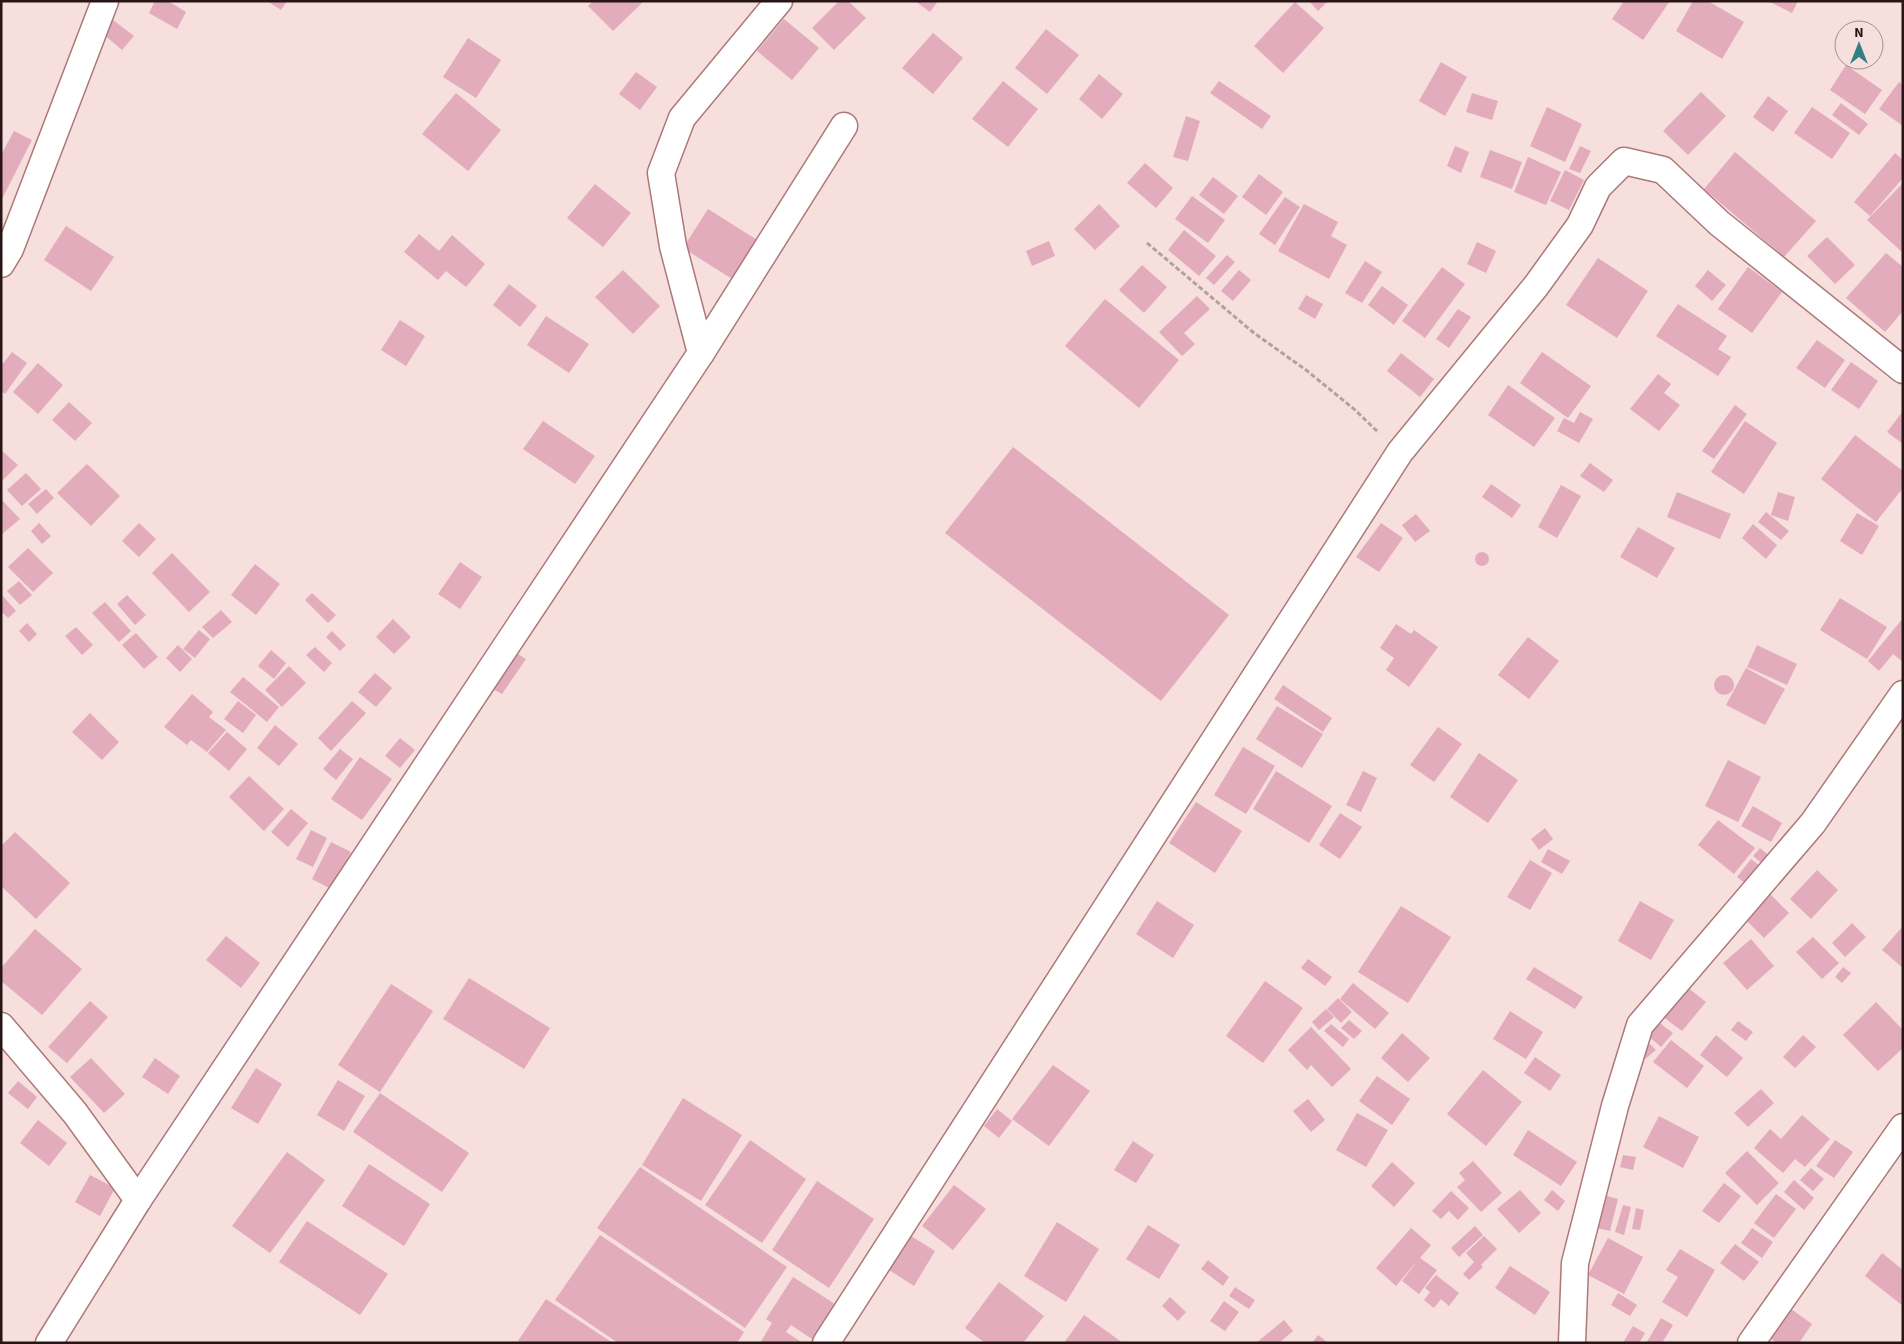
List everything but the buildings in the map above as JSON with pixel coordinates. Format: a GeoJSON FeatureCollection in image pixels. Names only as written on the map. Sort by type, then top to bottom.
{"type":"FeatureCollection","features":[{"type":"Feature","properties":{"kind":"street"},"geometry":{"type":"LineString","coordinates":[[1,264],[10,249],[105,1]]}},
{"type":"Feature","properties":{"kind":"street"},"geometry":{"type":"LineString","coordinates":[[701,353],[674,246],[661,173],[682,118],[779,1]]}},
{"type":"Feature","properties":{"kind":"street"},"geometry":{"type":"LineString","coordinates":[[49,1343],[138,1200],[701,353],[844,126]]}},
{"type":"Feature","properties":{"kind":"street"},"geometry":{"type":"LineString","coordinates":[[826,1343],[1400,452],[1536,286],[1580,225],[1598,187],[1624,161],[1663,170],[1719,223],[1903,370]]}},
{"type":"Feature","properties":{"kind":"street"},"geometry":{"type":"LineString","coordinates":[[1572,1343],[1575,1264],[1615,1106],[1640,1025],[1814,823],[1903,694]]}},
{"type":"Feature","properties":{"kind":"street"},"geometry":{"type":"LineString","coordinates":[[1,1026],[74,1114],[138,1200]]}},
{"type":"Feature","properties":{"kind":"street"},"geometry":{"type":"LineString","coordinates":[[1750,1343],[1903,1127]]}},
{"type":"Feature","properties":{"kind":"path"},"geometry":{"type":"LineString","coordinates":[[1147,243],[1254,333],[1306,370],[1354,409],[1400,452]]}}]}
